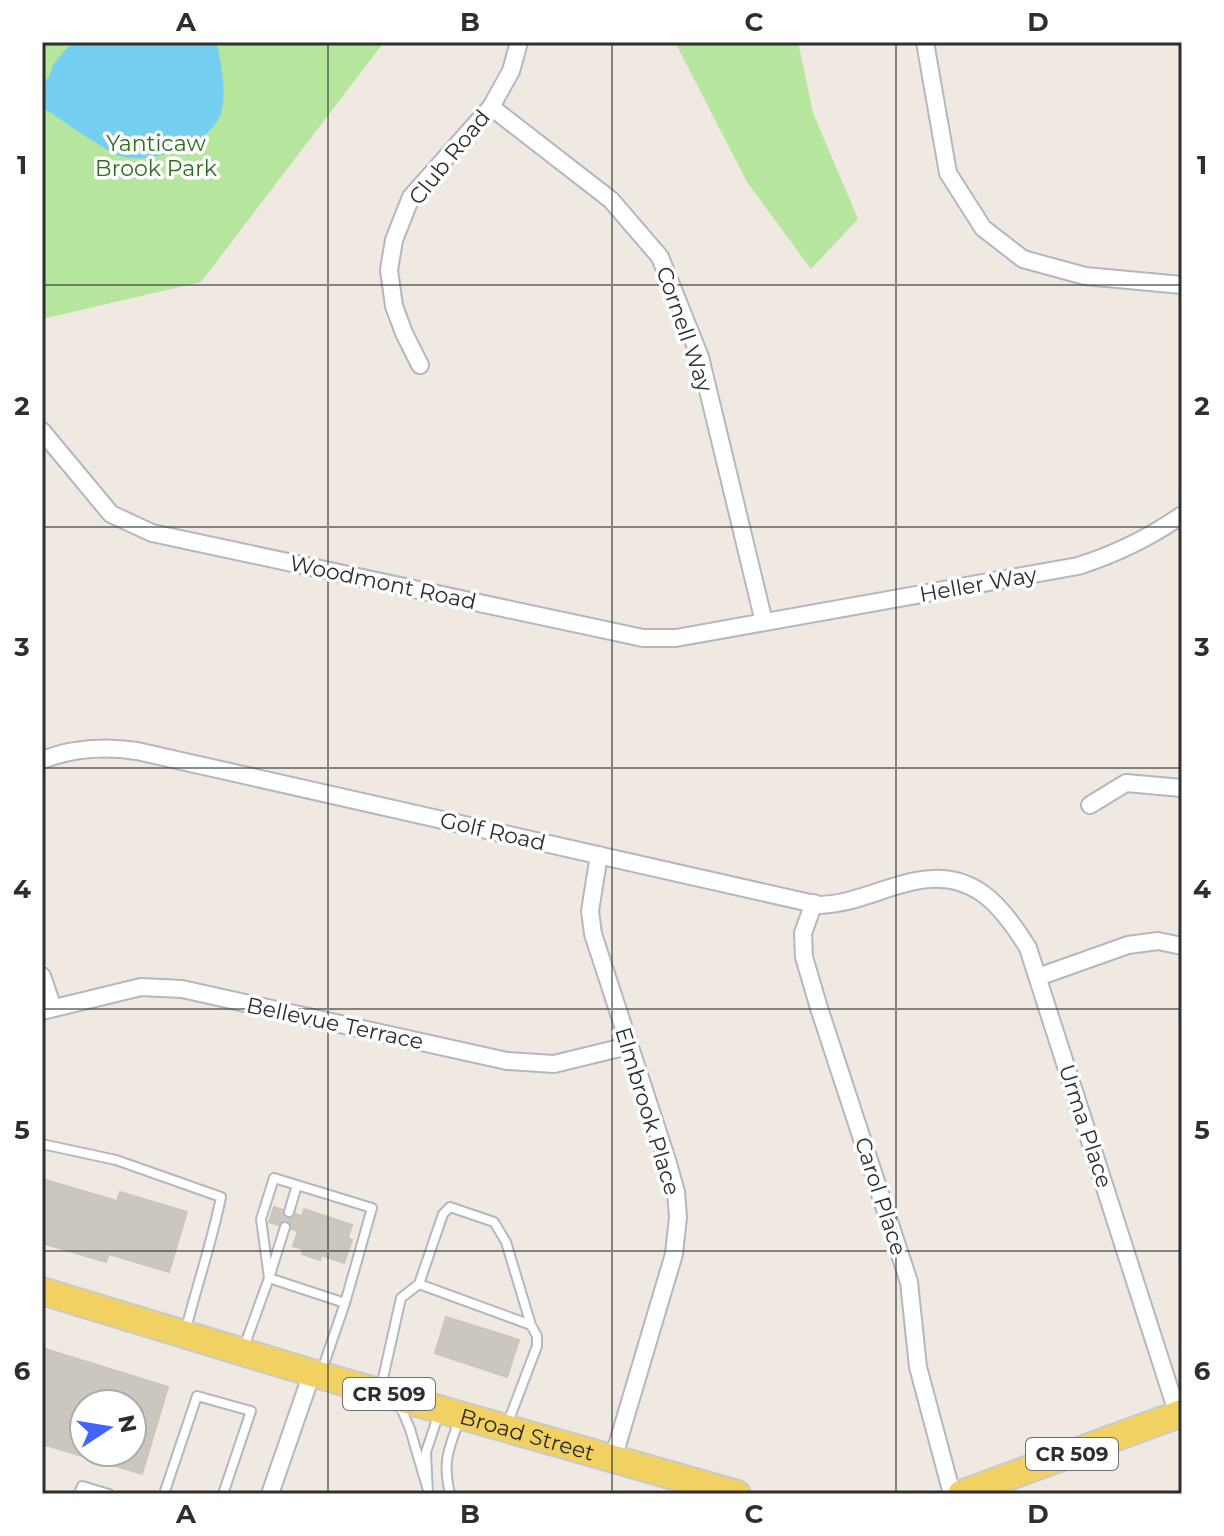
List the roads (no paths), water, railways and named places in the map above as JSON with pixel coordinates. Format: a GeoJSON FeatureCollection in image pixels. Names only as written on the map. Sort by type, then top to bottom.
{"type":"FeatureCollection","features":[{"type":"Feature","properties":{"kind":"main road","name":"Broad Street"},"geometry":{"type":"LineString","coordinates":[[42,1291],[719,1491]]}},
{"type":"Feature","properties":{"kind":"main road","name":"CR 509"},"geometry":{"type":"LineString","coordinates":[[966,1493],[1180,1414]]}},
{"type":"Feature","properties":{"kind":"street","name":"Club Road"},"geometry":{"type":"LineString","coordinates":[[420,365],[394,306],[389,270],[394,240],[411,197],[491,107],[511,71],[519,42]]}},
{"type":"Feature","properties":{"kind":"street"},"geometry":{"type":"LineString","coordinates":[[925,42],[948,173],[983,228],[1023,259],[1085,276],[1182,285]]}},
{"type":"Feature","properties":{"kind":"street","name":"Cornell Way"},"geometry":{"type":"LineString","coordinates":[[491,107],[611,200],[660,257],[700,357],[764,622]]}},
{"type":"Feature","properties":{"kind":"street","name":"Woodmont Road"},"geometry":{"type":"LineString","coordinates":[[42,431],[111,514],[152,533],[643,638],[676,638],[764,622]]}},
{"type":"Feature","properties":{"kind":"street","name":"Heller Way"},"geometry":{"type":"LineString","coordinates":[[764,622],[1078,566],[1134,545],[1182,515]]}},
{"type":"Feature","properties":{"kind":"street","name":"Golf Road"},"geometry":{"type":"LineString","coordinates":[[42,760],[87,749],[137,751],[814,903],[837,904],[916,881],[943,880]]}},
{"type":"Feature","properties":{"kind":"street"},"geometry":{"type":"LineString","coordinates":[[1090,805],[1126,783],[1182,788]]}},
{"type":"Feature","properties":{"kind":"street","name":"Elmbrook Place"},"geometry":{"type":"LineString","coordinates":[[599,855],[590,911],[593,934],[667,1160],[676,1192],[678,1217],[674,1254],[613,1459]]}},
{"type":"Feature","properties":{"kind":"street","name":"Urma Place"},"geometry":{"type":"LineString","coordinates":[[943,880],[970,886],[990,898],[1011,921],[1028,948],[1180,1414]]}},
{"type":"Feature","properties":{"kind":"street","name":"Carol Place"},"geometry":{"type":"LineString","coordinates":[[814,903],[803,933],[804,957],[909,1282],[918,1367],[966,1493]]}},
{"type":"Feature","properties":{"kind":"street"},"geometry":{"type":"LineString","coordinates":[[1038,977],[1128,945],[1158,941],[1182,946]]}},
{"type":"Feature","properties":{"kind":"street"},"geometry":{"type":"LineString","coordinates":[[42,976],[48,1009]]}},
{"type":"Feature","properties":{"kind":"street","name":"Bellevue Terrace"},"geometry":{"type":"LineString","coordinates":[[48,1009],[141,987],[182,989],[507,1061],[554,1064],[628,1046]]}},
{"type":"Feature","properties":{"kind":"street"},"geometry":{"type":"LineString","coordinates":[[270,1494],[316,1374]]}},
{"type":"Feature","properties":{"kind":"lane"},"geometry":{"type":"LineString","coordinates":[[42,1144],[116,1160],[221,1197],[185,1334]]}},
{"type":"Feature","properties":{"kind":"lane"},"geometry":{"type":"LineString","coordinates":[[269,1278],[261,1219],[274,1178],[372,1208],[345,1303],[316,1374]]}},
{"type":"Feature","properties":{"kind":"lane"},"geometry":{"type":"LineString","coordinates":[[289,1212],[297,1185]]}},
{"type":"Feature","properties":{"kind":"lane"},"geometry":{"type":"LineString","coordinates":[[427,1491],[403,1410],[387,1394],[401,1298],[419,1284],[443,1214],[450,1207],[494,1222],[506,1242],[537,1336],[537,1346],[506,1427]]}},
{"type":"Feature","properties":{"kind":"lane"},"geometry":{"type":"LineString","coordinates":[[243,1352],[285,1227]]}},
{"type":"Feature","properties":{"kind":"lane"},"geometry":{"type":"LineString","coordinates":[[269,1278],[345,1303]]}},
{"type":"Feature","properties":{"kind":"lane"},"geometry":{"type":"LineString","coordinates":[[419,1284],[531,1325]]}},
{"type":"Feature","properties":{"kind":"lane"},"geometry":{"type":"LineString","coordinates":[[164,1494],[197,1396],[251,1411],[223,1494]]}},
{"type":"Feature","properties":{"kind":"lane"},"geometry":{"type":"LineString","coordinates":[[427,1491],[426,1452],[451,1411]]}},
{"type":"Feature","properties":{"kind":"lane"},"geometry":{"type":"LineString","coordinates":[[450,1494],[445,1461],[451,1411]]}},
{"type":"Feature","properties":{"kind":"lane"},"geometry":{"type":"LineString","coordinates":[[79,1494],[82,1486],[109,1494]]}},
{"type":"Feature","properties":{"kind":"water"},"geometry":{"type":"Polygon","coordinates":[[[75,42],[217,42],[224,92],[217,122],[195,143],[164,155],[133,158],[111,152],[42,107],[42,86],[53,65],[75,42]]]}},
{"type":"Feature","properties":{"kind":"park label","name":"Yanticaw Brook Park"},"geometry":{"type":"Point","coordinates":[156,156]}}]}
